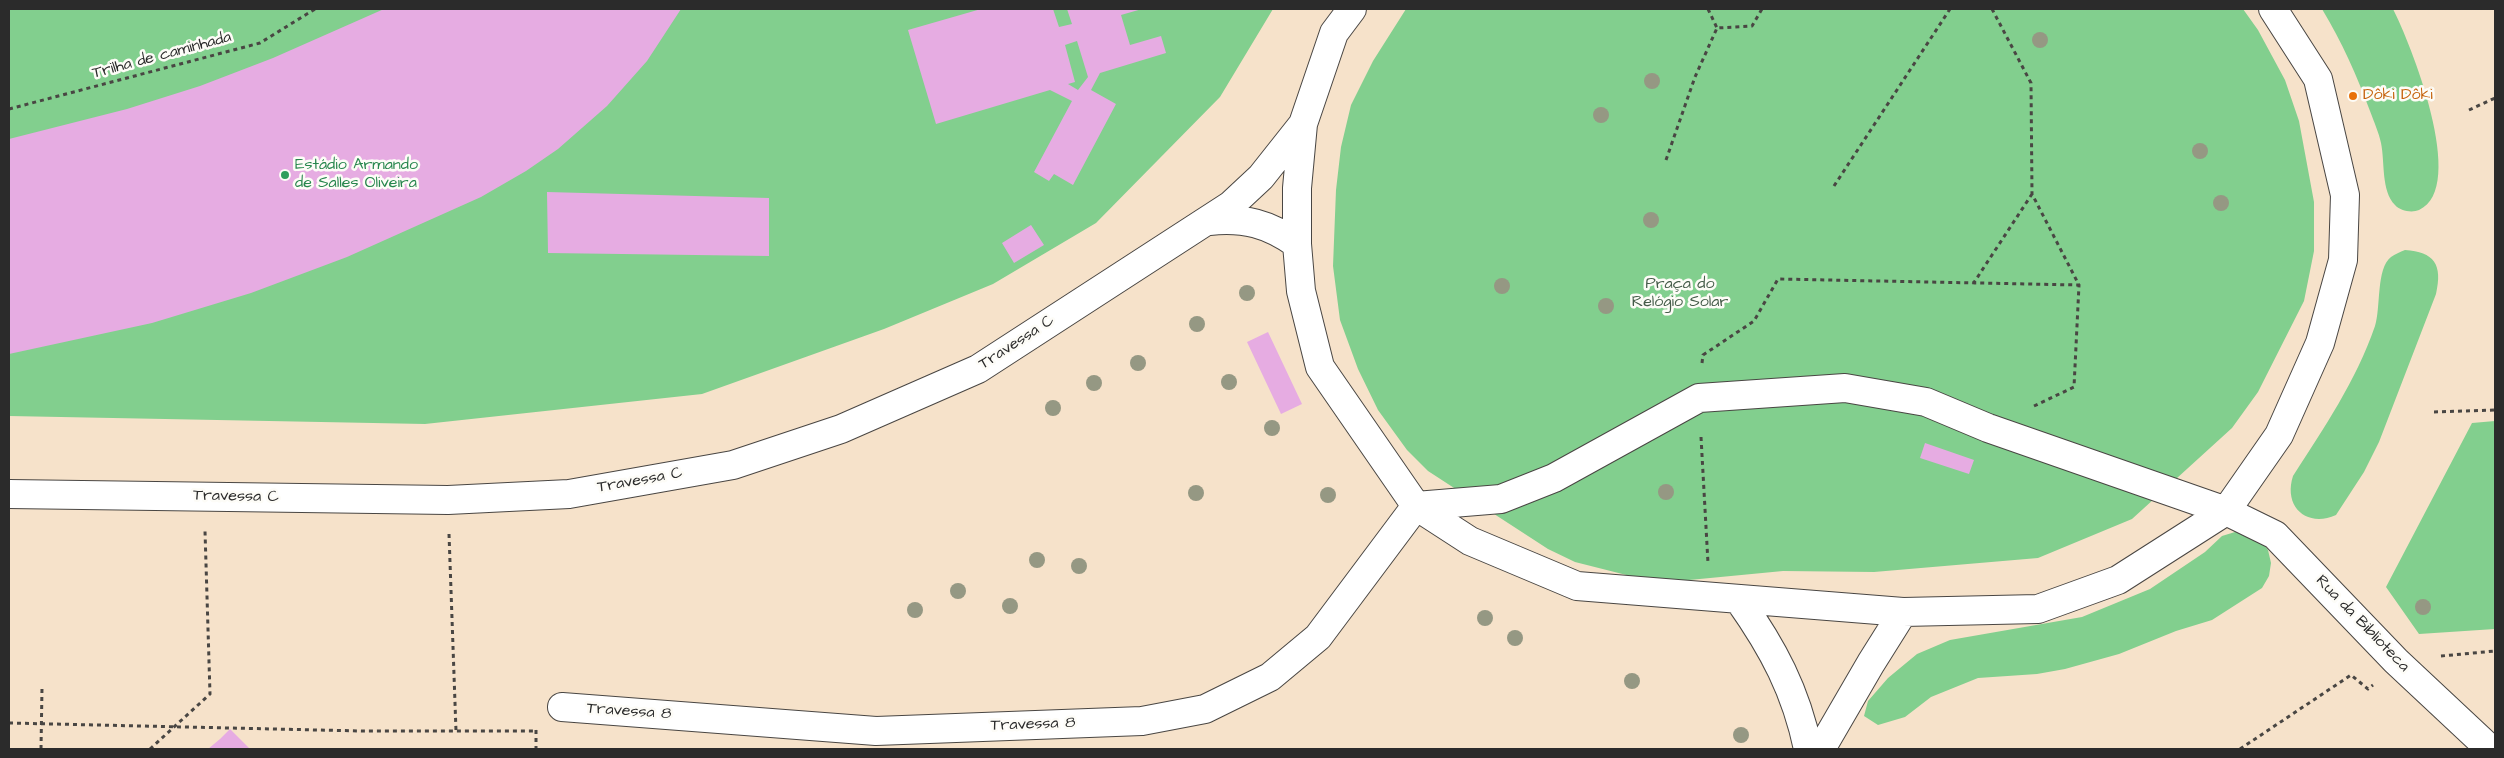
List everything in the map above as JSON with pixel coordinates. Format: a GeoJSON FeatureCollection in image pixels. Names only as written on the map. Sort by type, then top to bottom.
{"type":"FeatureCollection","features":[{"type":"Feature","properties":{"kind":"street"},"geometry":{"type":"LineString","coordinates":[[1352,9],[1334,32],[1304,124],[1297,188],[1297,244],[1301,292],[1320,367],[1416,506],[1470,541],[1577,586],[1903,612],[2038,609],[2118,580],[2226,511],[2279,435],[2303,386],[2320,343],[2343,260],[2345,195],[2318,79],[2273,9]]}},
{"type":"Feature","properties":{"kind":"street","name":"Travessa C"},"geometry":{"type":"LineString","coordinates":[[9,494],[448,500],[569,494],[733,464],[841,429],[978,369],[1209,221],[1256,182],[1304,124]]}},
{"type":"Feature","properties":{"kind":"street"},"geometry":{"type":"LineString","coordinates":[[1209,221],[1242,219],[1253,221],[1281,233],[1297,244]]}},
{"type":"Feature","properties":{"kind":"street","name":"Rua da Biblioteca"},"geometry":{"type":"LineString","coordinates":[[1699,398],[1845,388],[1926,402],[1988,428],[2226,511],[2275,535],[2396,661],[2490,749]]}},
{"type":"Feature","properties":{"kind":"street"},"geometry":{"type":"LineString","coordinates":[[1416,506],[1501,499],[1554,478],[1699,398]]}},
{"type":"Feature","properties":{"kind":"street","name":"Travessa 8"},"geometry":{"type":"LineString","coordinates":[[562,707],[876,731],[1142,721],[1205,709],[1270,677],[1318,637],[1416,506]]}},
{"type":"Feature","properties":{"kind":"street"},"geometry":{"type":"LineString","coordinates":[[1739,600],[1766,638],[1788,679],[1802,722],[1808,749]]}},
{"type":"Feature","properties":{"kind":"street"},"geometry":{"type":"LineString","coordinates":[[1821,749],[1903,612]]}},
{"type":"Feature","properties":{"kind":"path","name":"Trilha de caminhada"},"geometry":{"type":"LineString","coordinates":[[9,109],[260,43],[315,9]]}},
{"type":"Feature","properties":{"kind":"path"},"geometry":{"type":"LineString","coordinates":[[1666,160],[1695,78],[1717,28],[1708,9]]}},
{"type":"Feature","properties":{"kind":"path"},"geometry":{"type":"LineString","coordinates":[[1717,28],[1752,26],[1762,9]]}},
{"type":"Feature","properties":{"kind":"path"},"geometry":{"type":"LineString","coordinates":[[1834,186],[1950,9]]}},
{"type":"Feature","properties":{"kind":"path"},"geometry":{"type":"LineString","coordinates":[[1992,9],[2031,83],[2032,194],[2079,285],[2074,387]]}},
{"type":"Feature","properties":{"kind":"path"},"geometry":{"type":"LineString","coordinates":[[2468,110],[2495,98]]}},
{"type":"Feature","properties":{"kind":"path"},"geometry":{"type":"LineString","coordinates":[[1973,284],[2032,194]]}},
{"type":"Feature","properties":{"kind":"path"},"geometry":{"type":"LineString","coordinates":[[1710,598],[1699,398],[1702,354],[1754,321],[1778,280],[2079,285]]}},
{"type":"Feature","properties":{"kind":"path"},"geometry":{"type":"LineString","coordinates":[[2434,412],[2495,410]]}},
{"type":"Feature","properties":{"kind":"path"},"geometry":{"type":"LineString","coordinates":[[150,749],[210,694],[204,496]]}},
{"type":"Feature","properties":{"kind":"path"},"geometry":{"type":"LineString","coordinates":[[448,500],[456,731]]}},
{"type":"Feature","properties":{"kind":"path"},"geometry":{"type":"LineString","coordinates":[[2396,661],[2495,650]]}},
{"type":"Feature","properties":{"kind":"path"},"geometry":{"type":"LineString","coordinates":[[2240,749],[2247,748],[2351,675],[2368,689]]}},
{"type":"Feature","properties":{"kind":"path"},"geometry":{"type":"LineString","coordinates":[[41,749],[42,688]]}},
{"type":"Feature","properties":{"kind":"path"},"geometry":{"type":"LineString","coordinates":[[9,723],[173,728],[546,731]]}},
{"type":"Feature","properties":{"kind":"green space"},"geometry":{"type":"Polygon","coordinates":[[[9,9],[1273,9],[1220,97],[1096,223],[993,284],[884,329],[702,394],[425,424],[9,416],[9,9]]]}},
{"type":"Feature","properties":{"kind":"green space","name":"Praça do Relógio Solar"},"geometry":{"type":"Polygon","coordinates":[[[1406,9],[2243,9],[2258,30],[2285,80],[2299,121],[2314,202],[2314,251],[2304,301],[2258,392],[2232,428],[2132,519],[2038,558],[1874,572],[1783,571],[1658,583],[1575,562],[1548,549],[1428,471],[1407,450],[1378,410],[1358,369],[1340,320],[1333,266],[1336,190],[1341,147],[1351,105],[1373,61],[1406,9]]]}},
{"type":"Feature","properties":{"kind":"green space"},"geometry":{"type":"Polygon","coordinates":[[[2322,9],[2393,9],[2422,81],[2437,145],[2438,174],[2433,196],[2419,210],[2406,211],[2397,207],[2387,192],[2378,131],[2349,59],[2322,9]]]}},
{"type":"Feature","properties":{"kind":"green space"},"geometry":{"type":"Polygon","coordinates":[[[2405,250],[2423,254],[2434,262],[2438,275],[2436,294],[2379,442],[2364,472],[2336,515],[2316,519],[2307,517],[2300,512],[2291,497],[2293,476],[2338,404],[2359,366],[2375,326],[2381,279],[2386,262],[2405,250]]]}},
{"type":"Feature","properties":{"kind":"green space"},"geometry":{"type":"Polygon","coordinates":[[[2495,421],[2495,629],[2419,634],[2386,587],[2472,423],[2495,421]]]}},
{"type":"Feature","properties":{"kind":"green space"},"geometry":{"type":"Polygon","coordinates":[[[2235,532],[2248,533],[2260,539],[2268,550],[2271,563],[2269,576],[2262,588],[2212,620],[2176,631],[2119,654],[2065,669],[2037,674],[1978,678],[1931,697],[1905,717],[1878,725],[1864,716],[1868,701],[1888,678],[1917,654],[1950,640],[2082,617],[2150,589],[2205,552],[2222,536],[2235,532]]]}},
{"type":"Feature","properties":{"kind":"building","name":"Estádio Armando de Salles Oliveira"},"geometry":{"type":"Polygon","coordinates":[[[384,9],[681,9],[647,61],[607,106],[558,149],[526,171],[481,197],[347,257],[251,293],[152,323],[9,354],[9,139],[127,109],[200,86],[273,58],[384,9]]]}},
{"type":"Feature","properties":{"kind":"building"},"geometry":{"type":"Polygon","coordinates":[[[981,9],[1053,9],[1059,27],[1072,24],[1067,9],[1142,9],[1121,15],[1130,45],[1161,36],[1166,53],[1100,73],[1091,90],[1116,104],[1073,185],[1054,174],[1049,181],[1034,172],[1072,101],[1050,90],[936,124],[908,30],[981,9]],[[1077,41],[1065,45],[1075,82],[1068,84],[1078,90],[1088,77],[1077,41]]]}},
{"type":"Feature","properties":{"kind":"building"},"geometry":{"type":"Polygon","coordinates":[[[547,192],[769,198],[769,256],[548,253],[547,192]]]}},
{"type":"Feature","properties":{"kind":"building"},"geometry":{"type":"Polygon","coordinates":[[[1031,225],[1044,245],[1014,263],[1002,243],[1031,225]]]}},
{"type":"Feature","properties":{"kind":"building"},"geometry":{"type":"Polygon","coordinates":[[[1268,332],[1302,404],[1281,414],[1247,342],[1268,332]]]}},
{"type":"Feature","properties":{"kind":"building"},"geometry":{"type":"Polygon","coordinates":[[[1925,443],[1974,460],[1969,474],[1920,458],[1925,443]]]}},
{"type":"Feature","properties":{"kind":"building"},"geometry":{"type":"Polygon","coordinates":[[[230,729],[250,749],[208,749],[220,739],[230,729]]]}},
{"type":"Feature","properties":{"kind":"place","name":"Dôki Dôki"},"geometry":{"type":"Point","coordinates":[2353,96]}},
{"type":"Feature","properties":{"kind":"place","name":"Estádio Armando de Salles Oliveira"},"geometry":{"type":"Point","coordinates":[285,175]}}]}
